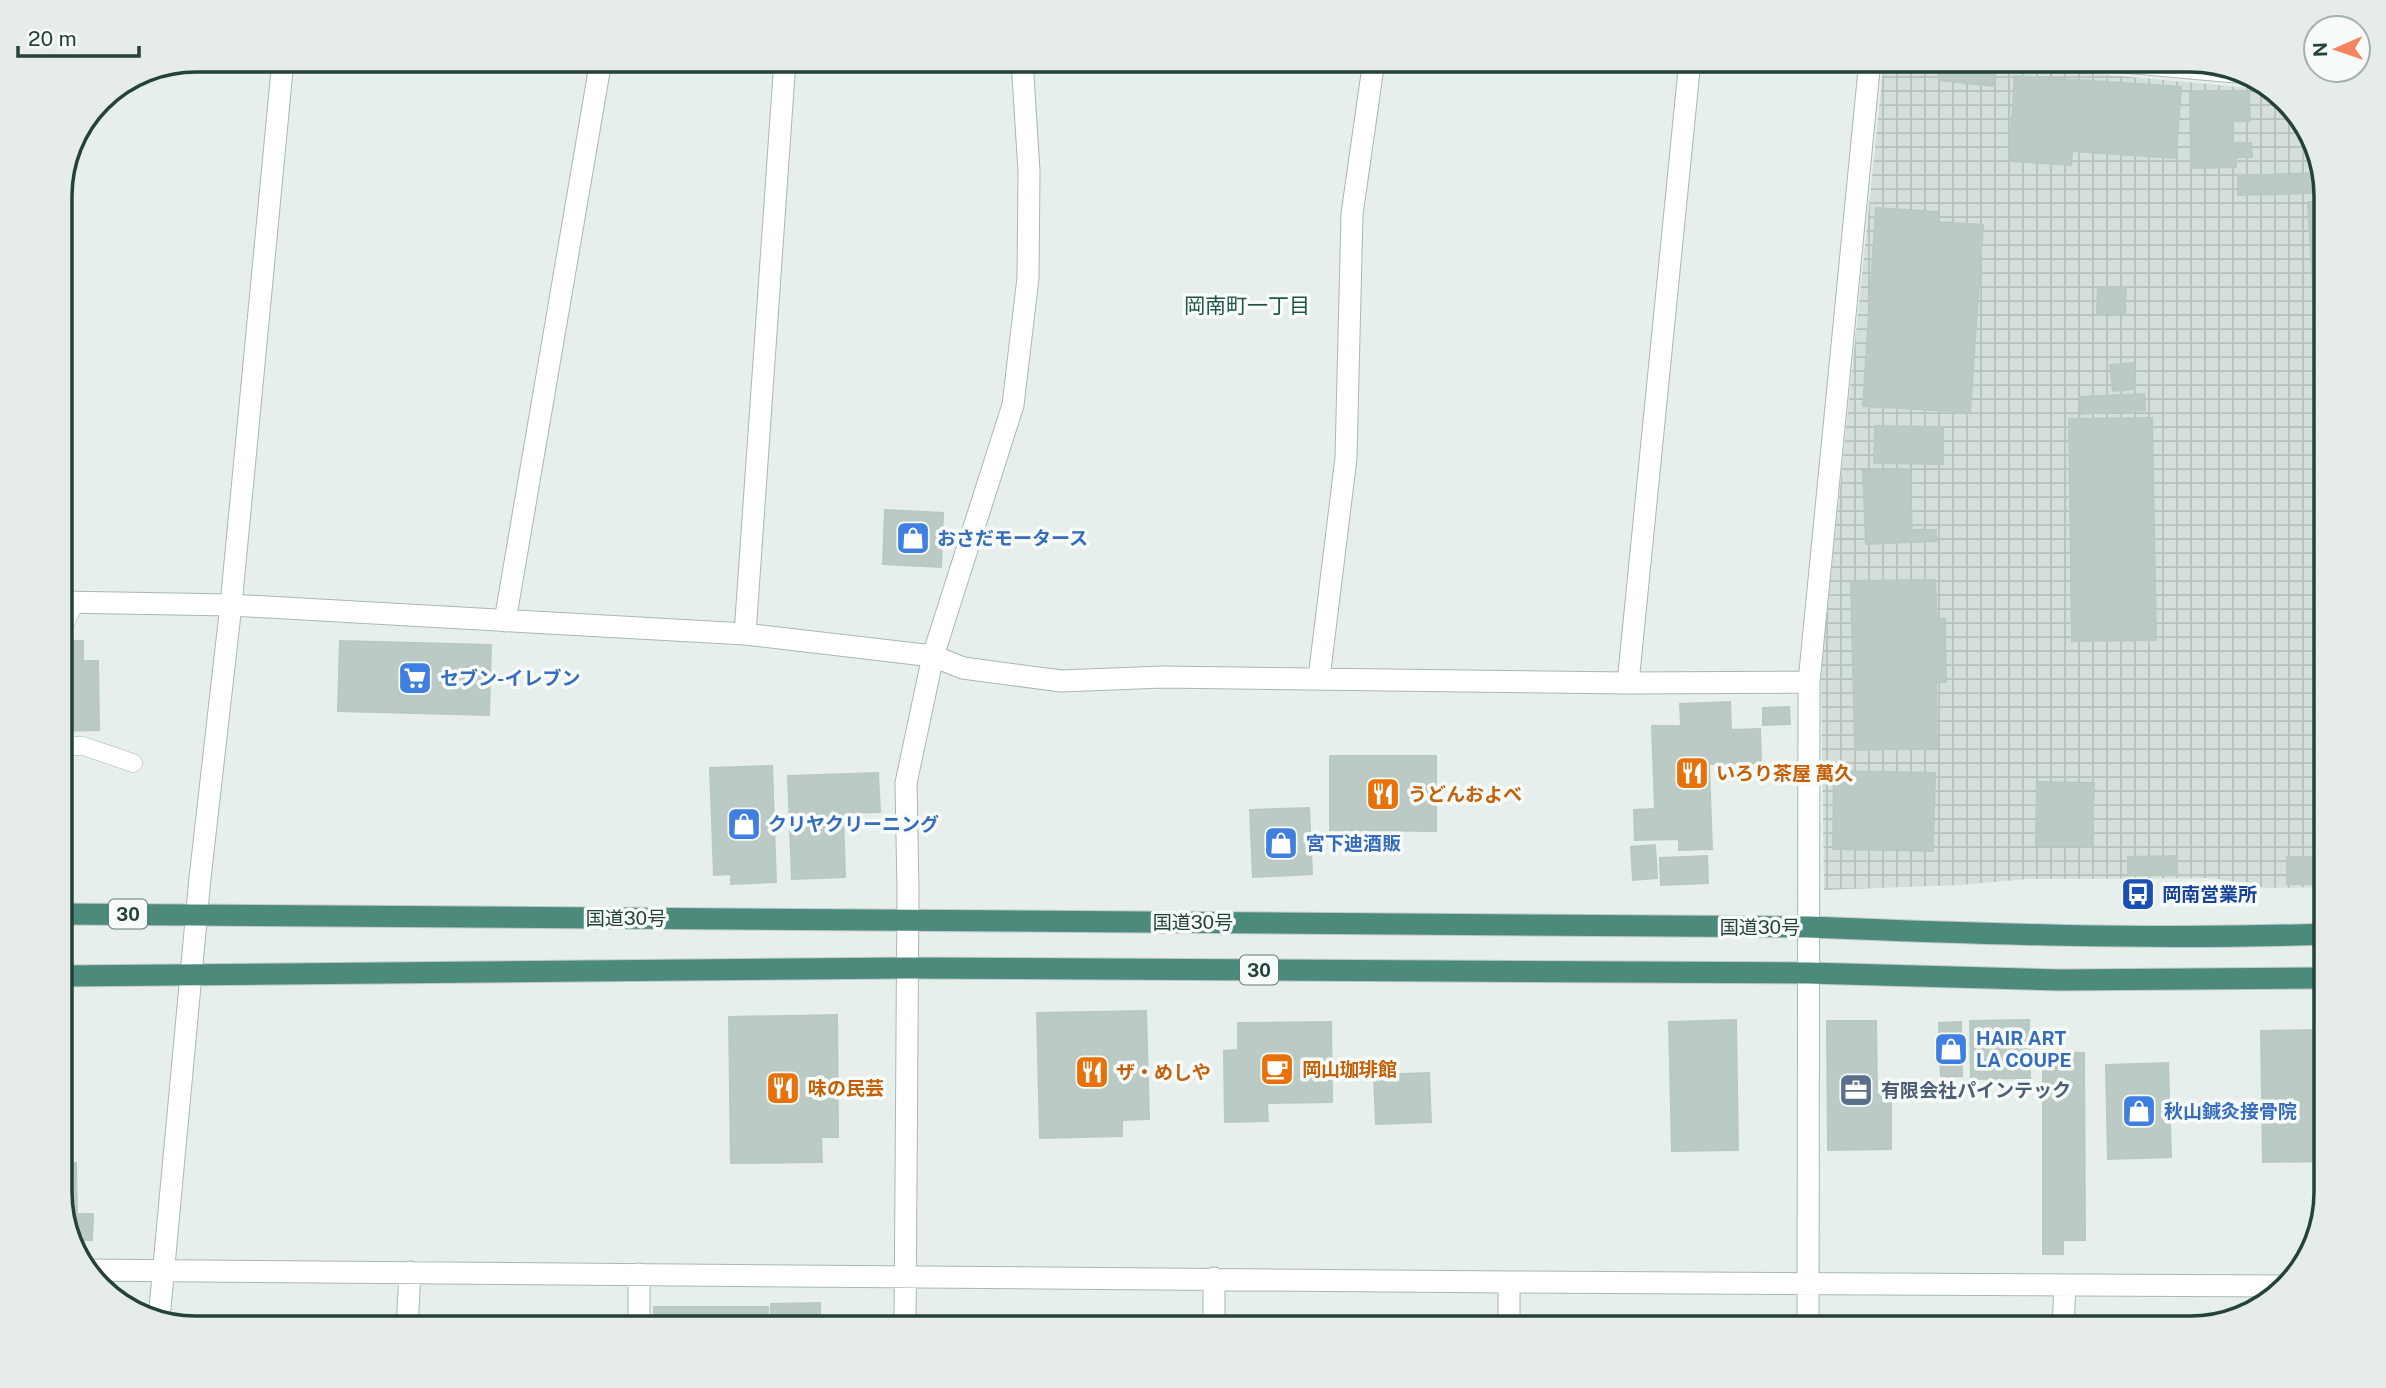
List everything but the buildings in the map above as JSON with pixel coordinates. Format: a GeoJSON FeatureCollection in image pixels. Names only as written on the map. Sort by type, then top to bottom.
{"type":"FeatureCollection","features":[{"type":"Feature","properties":{"kind":"highway","name":"国道30号"},"geometry":{"type":"LineString","coordinates":[[72,914],[1808,927],[2068,937],[2211,938],[2314,934]]}},
{"type":"Feature","properties":{"kind":"highway","name":"30"},"geometry":{"type":"LineString","coordinates":[[72,976],[906,968],[1808,973],[2059,980],[2314,978]]}},
{"type":"Feature","properties":{"kind":"street"},"geometry":{"type":"LineString","coordinates":[[160,1311],[282,72]]}},
{"type":"Feature","properties":{"kind":"street"},"geometry":{"type":"LineString","coordinates":[[505,621],[599,72]]}},
{"type":"Feature","properties":{"kind":"street"},"geometry":{"type":"LineString","coordinates":[[745,634],[784,72]]}},
{"type":"Feature","properties":{"kind":"street"},"geometry":{"type":"LineString","coordinates":[[905,1316],[906,783],[933,656],[1013,405],[1028,278],[1029,171],[1023,72]]}},
{"type":"Feature","properties":{"kind":"street"},"geometry":{"type":"LineString","coordinates":[[1319,678],[1346,457],[1352,214],[1372,72]]}},
{"type":"Feature","properties":{"kind":"street"},"geometry":{"type":"LineString","coordinates":[[1628,683],[1689,72]]}},
{"type":"Feature","properties":{"kind":"street"},"geometry":{"type":"LineString","coordinates":[[1808,1316],[1809,682],[1869,72]]}},
{"type":"Feature","properties":{"kind":"street"},"geometry":{"type":"LineString","coordinates":[[72,602],[231,605],[745,634],[933,656],[963,668],[1061,681],[1163,677],[1628,683],[1809,682]]}},
{"type":"Feature","properties":{"kind":"street"},"geometry":{"type":"LineString","coordinates":[[99,1270],[2272,1286]]}},
{"type":"Feature","properties":{"kind":"street"},"geometry":{"type":"LineString","coordinates":[[408,1316],[410,1272]]}},
{"type":"Feature","properties":{"kind":"street"},"geometry":{"type":"LineString","coordinates":[[639,1273],[639,1316]]}},
{"type":"Feature","properties":{"kind":"street"},"geometry":{"type":"LineString","coordinates":[[1214,1278],[1214,1316]]}},
{"type":"Feature","properties":{"kind":"street"},"geometry":{"type":"LineString","coordinates":[[1509,1282],[1509,1316]]}},
{"type":"Feature","properties":{"kind":"street"},"geometry":{"type":"LineString","coordinates":[[2064,1316],[2065,1285]]}},
{"type":"Feature","properties":{"kind":"lane"},"geometry":{"type":"LineString","coordinates":[[72,746],[83,746],[134,763]]}},
{"type":"Feature","properties":{"kind":"shaded area"},"geometry":{"type":"Polygon","coordinates":[[[1883,72],[2077,72],[2252,88],[2272,103],[2293,127],[2301,141],[2308,156],[2314,188],[2314,887],[2265,888],[2213,878],[2028,879],[1959,885],[1824,890],[1821,672],[1883,72]]]}},
{"type":"Feature","properties":{"kind":"place","name":"おさだモータース"},"geometry":{"type":"Point","coordinates":[913,538]}},
{"type":"Feature","properties":{"kind":"place","name":"セブン-イレブン"},"geometry":{"type":"Point","coordinates":[415,678]}},
{"type":"Feature","properties":{"kind":"place","name":"いろり茶屋 萬久"},"geometry":{"type":"Point","coordinates":[1692,773]}},
{"type":"Feature","properties":{"kind":"place","name":"うどんおよべ"},"geometry":{"type":"Point","coordinates":[1383,794]}},
{"type":"Feature","properties":{"kind":"place","name":"クリヤクリーニング"},"geometry":{"type":"Point","coordinates":[744,824]}},
{"type":"Feature","properties":{"kind":"place","name":"宮下迪酒販"},"geometry":{"type":"Point","coordinates":[1281,843]}},
{"type":"Feature","properties":{"kind":"place","name":"岡南営業所"},"geometry":{"type":"Point","coordinates":[2138,894]}},
{"type":"Feature","properties":{"kind":"place","name":"HAIR ART LA COUPE"},"geometry":{"type":"Point","coordinates":[1951,1049]}},
{"type":"Feature","properties":{"kind":"place","name":"岡山珈琲館"},"geometry":{"type":"Point","coordinates":[1277,1069]}},
{"type":"Feature","properties":{"kind":"place","name":"ザ・めしや"},"geometry":{"type":"Point","coordinates":[1092,1072]}},
{"type":"Feature","properties":{"kind":"place","name":"味の民芸"},"geometry":{"type":"Point","coordinates":[783,1088]}},
{"type":"Feature","properties":{"kind":"place","name":"有限会社パインテック"},"geometry":{"type":"Point","coordinates":[1856,1090]}},
{"type":"Feature","properties":{"kind":"place","name":"秋山鍼灸接骨院"},"geometry":{"type":"Point","coordinates":[2139,1111]}},
{"type":"Feature","properties":{"kind":"district","name":"岡南町一丁目"},"geometry":{"type":"Point","coordinates":[1247,305]}}]}
